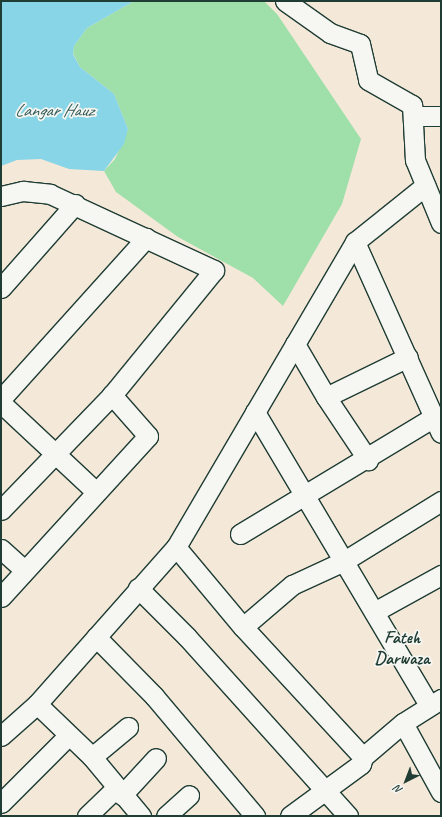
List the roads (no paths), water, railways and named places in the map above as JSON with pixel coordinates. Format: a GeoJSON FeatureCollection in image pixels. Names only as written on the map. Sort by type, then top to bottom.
{"type":"FeatureCollection","features":[{"type":"Feature","properties":{"kind":"street"},"geometry":{"type":"LineString","coordinates":[[274,1],[313,30],[330,33],[360,44],[368,80],[412,105],[415,160],[441,223]]}},
{"type":"Feature","properties":{"kind":"street"},"geometry":{"type":"LineString","coordinates":[[285,1],[330,33]]}},
{"type":"Feature","properties":{"kind":"street"},"geometry":{"type":"LineString","coordinates":[[413,116],[441,116]]}},
{"type":"Feature","properties":{"kind":"street"},"geometry":{"type":"LineString","coordinates":[[1,736],[37,704],[138,588],[176,547],[355,242],[425,186]]}},
{"type":"Feature","properties":{"kind":"street"},"geometry":{"type":"LineString","coordinates":[[1,196],[39,191],[75,204],[214,270],[112,395],[1,510]]}},
{"type":"Feature","properties":{"kind":"street"},"geometry":{"type":"LineString","coordinates":[[1,288],[75,204]]}},
{"type":"Feature","properties":{"kind":"street"},"geometry":{"type":"LineString","coordinates":[[1,399],[146,238]]}},
{"type":"Feature","properties":{"kind":"street"},"geometry":{"type":"LineString","coordinates":[[240,534],[368,460],[437,425],[408,357],[355,242]]}},
{"type":"Feature","properties":{"kind":"street"},"geometry":{"type":"LineString","coordinates":[[295,344],[326,397],[368,460]]}},
{"type":"Feature","properties":{"kind":"street"},"geometry":{"type":"LineString","coordinates":[[326,397],[408,357]]}},
{"type":"Feature","properties":{"kind":"street"},"geometry":{"type":"LineString","coordinates":[[1,597],[95,491],[148,436],[112,395]]}},
{"type":"Feature","properties":{"kind":"street"},"geometry":{"type":"LineString","coordinates":[[1,403],[95,491]]}},
{"type":"Feature","properties":{"kind":"street"},"geometry":{"type":"LineString","coordinates":[[255,412],[374,612],[435,702],[403,723],[363,757],[361,764],[290,816]]}},
{"type":"Feature","properties":{"kind":"street"},"geometry":{"type":"LineString","coordinates":[[243,628],[292,585],[344,561],[441,501]]}},
{"type":"Feature","properties":{"kind":"street"},"geometry":{"type":"LineString","coordinates":[[176,547],[243,628],[363,757]]}},
{"type":"Feature","properties":{"kind":"street"},"geometry":{"type":"LineString","coordinates":[[1,549],[24,570]]}},
{"type":"Feature","properties":{"kind":"street"},"geometry":{"type":"LineString","coordinates":[[374,612],[441,575]]}},
{"type":"Feature","properties":{"kind":"street"},"geometry":{"type":"LineString","coordinates":[[138,588],[348,816]]}},
{"type":"Feature","properties":{"kind":"street"},"geometry":{"type":"LineString","coordinates":[[96,637],[154,696],[255,816]]}},
{"type":"Feature","properties":{"kind":"street"},"geometry":{"type":"LineString","coordinates":[[37,704],[68,736],[92,757],[118,792],[141,816]]}},
{"type":"Feature","properties":{"kind":"street"},"geometry":{"type":"LineString","coordinates":[[403,723],[441,792]]}},
{"type":"Feature","properties":{"kind":"street"},"geometry":{"type":"LineString","coordinates":[[92,757],[128,728]]}},
{"type":"Feature","properties":{"kind":"street"},"geometry":{"type":"LineString","coordinates":[[1,803],[68,736]]}},
{"type":"Feature","properties":{"kind":"street"},"geometry":{"type":"LineString","coordinates":[[87,816],[118,792],[156,758]]}},
{"type":"Feature","properties":{"kind":"street"},"geometry":{"type":"LineString","coordinates":[[166,816],[189,795]]}},
{"type":"Feature","properties":{"kind":"water","name":"Langar Hauz"},"geometry":{"type":"Polygon","coordinates":[[[1,1],[134,1],[87,28],[74,46],[73,54],[80,67],[114,94],[128,129],[124,144],[104,171],[69,169],[41,159],[17,160],[1,166],[1,1]]]}},
{"type":"Feature","properties":{"kind":"district","name":"Fateh Darwaza"},"geometry":{"type":"Point","coordinates":[402,648]}}]}
